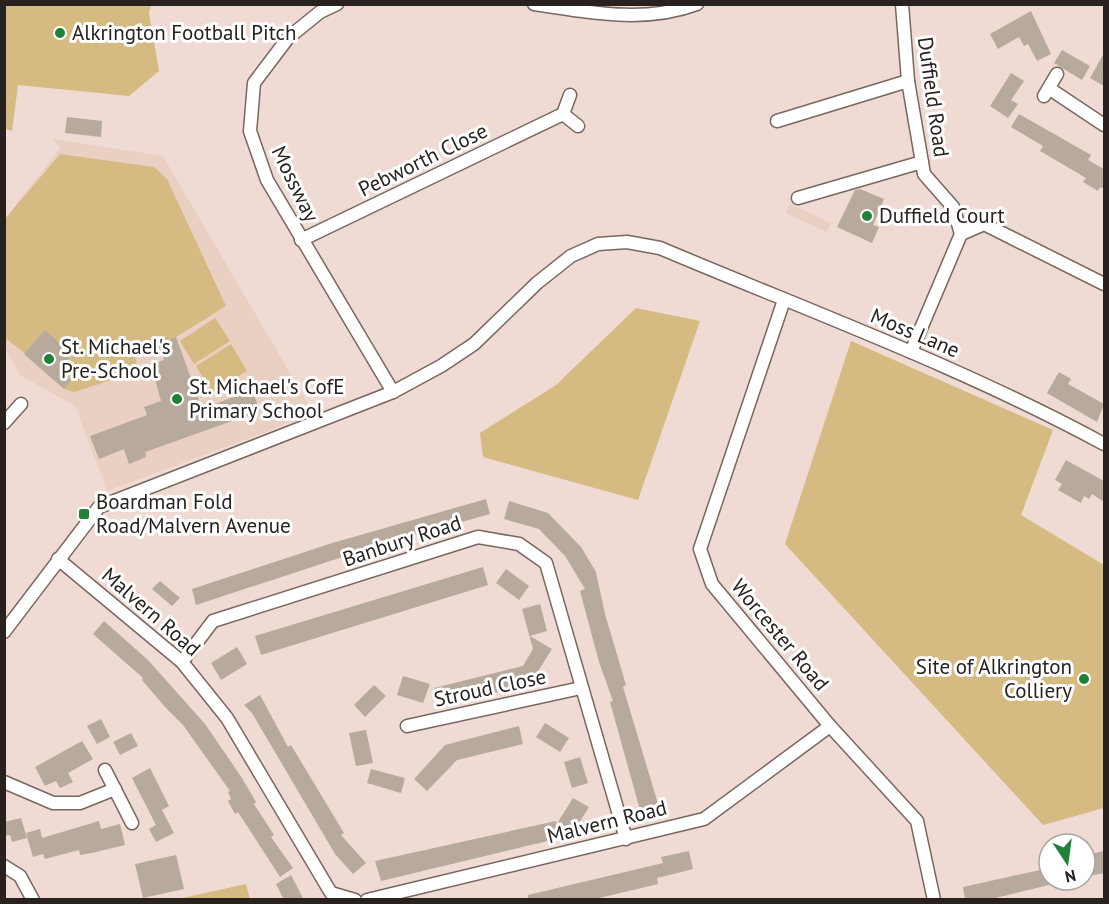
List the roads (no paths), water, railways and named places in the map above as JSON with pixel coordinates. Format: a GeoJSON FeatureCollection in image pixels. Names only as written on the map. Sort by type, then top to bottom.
{"type":"FeatureCollection","features":[{"type":"Feature","properties":{"kind":"street","name":"Mossway"},"geometry":{"type":"LineString","coordinates":[[337,4],[320,12],[288,38],[254,83],[250,131],[267,180],[393,392]]}},
{"type":"Feature","properties":{"kind":"street"},"geometry":{"type":"LineString","coordinates":[[534,4],[638,16],[683,10],[697,4]]}},
{"type":"Feature","properties":{"kind":"street","name":"Duffield Road"},"geometry":{"type":"LineString","coordinates":[[902,4],[908,81],[924,174],[953,207],[961,234]]}},
{"type":"Feature","properties":{"kind":"street"},"geometry":{"type":"LineString","coordinates":[[1057,74],[1047,92],[1104,125]]}},
{"type":"Feature","properties":{"kind":"street"},"geometry":{"type":"LineString","coordinates":[[777,121],[908,81]]}},
{"type":"Feature","properties":{"kind":"street"},"geometry":{"type":"LineString","coordinates":[[570,95],[563,114],[578,126]]}},
{"type":"Feature","properties":{"kind":"street","name":"Pebworth Close"},"geometry":{"type":"LineString","coordinates":[[301,240],[563,114]]}},
{"type":"Feature","properties":{"kind":"street"},"geometry":{"type":"LineString","coordinates":[[798,198],[922,162]]}},
{"type":"Feature","properties":{"kind":"street"},"geometry":{"type":"LineString","coordinates":[[911,352],[961,234],[984,224],[1104,284]]}},
{"type":"Feature","properties":{"kind":"street","name":"Moss Lane"},"geometry":{"type":"LineString","coordinates":[[4,632],[99,507],[393,392],[441,366],[474,344],[537,283],[572,256],[598,244],[627,242],[660,248],[911,352],[1041,410],[1104,444]]}},
{"type":"Feature","properties":{"kind":"street","name":"Worcester Road"},"geometry":{"type":"LineString","coordinates":[[784,300],[700,549],[712,584],[830,726],[917,821],[934,900]]}},
{"type":"Feature","properties":{"kind":"street"},"geometry":{"type":"LineString","coordinates":[[4,423],[21,404]]}},
{"type":"Feature","properties":{"kind":"street","name":"Banbury Road"},"geometry":{"type":"LineString","coordinates":[[182,662],[213,621],[478,537],[519,544],[546,563],[626,838]]}},
{"type":"Feature","properties":{"kind":"street","name":"Malvern Road"},"geometry":{"type":"LineString","coordinates":[[58,559],[182,662],[227,718],[331,893],[355,900]]}},
{"type":"Feature","properties":{"kind":"street","name":"Stroud Close"},"geometry":{"type":"LineString","coordinates":[[407,726],[581,688]]}},
{"type":"Feature","properties":{"kind":"street","name":"Malvern Road"},"geometry":{"type":"LineString","coordinates":[[367,900],[704,819],[830,726]]}},
{"type":"Feature","properties":{"kind":"street"},"geometry":{"type":"LineString","coordinates":[[105,770],[132,823]]}},
{"type":"Feature","properties":{"kind":"street"},"geometry":{"type":"LineString","coordinates":[[4,782],[53,804],[80,803],[114,789]]}},
{"type":"Feature","properties":{"kind":"street"},"geometry":{"type":"LineString","coordinates":[[4,866],[20,876],[33,900]]}},
{"type":"Feature","properties":{"kind":"place","name":"Alkrington Football Pitch"},"geometry":{"type":"Point","coordinates":[60,33]}},
{"type":"Feature","properties":{"kind":"place","name":"Duffield Court"},"geometry":{"type":"Point","coordinates":[867,216]}},
{"type":"Feature","properties":{"kind":"place","name":"St. Michael's Pre-School"},"geometry":{"type":"Point","coordinates":[49,359]}},
{"type":"Feature","properties":{"kind":"place","name":"St. Michael's CofE Primary School"},"geometry":{"type":"Point","coordinates":[177,399]}},
{"type":"Feature","properties":{"kind":"place","name":"Boardman Fold Road/Malvern Avenue"},"geometry":{"type":"Point","coordinates":[84,514]}},
{"type":"Feature","properties":{"kind":"place","name":"Site of Alkrington Colliery"},"geometry":{"type":"Point","coordinates":[1084,679]}}]}
